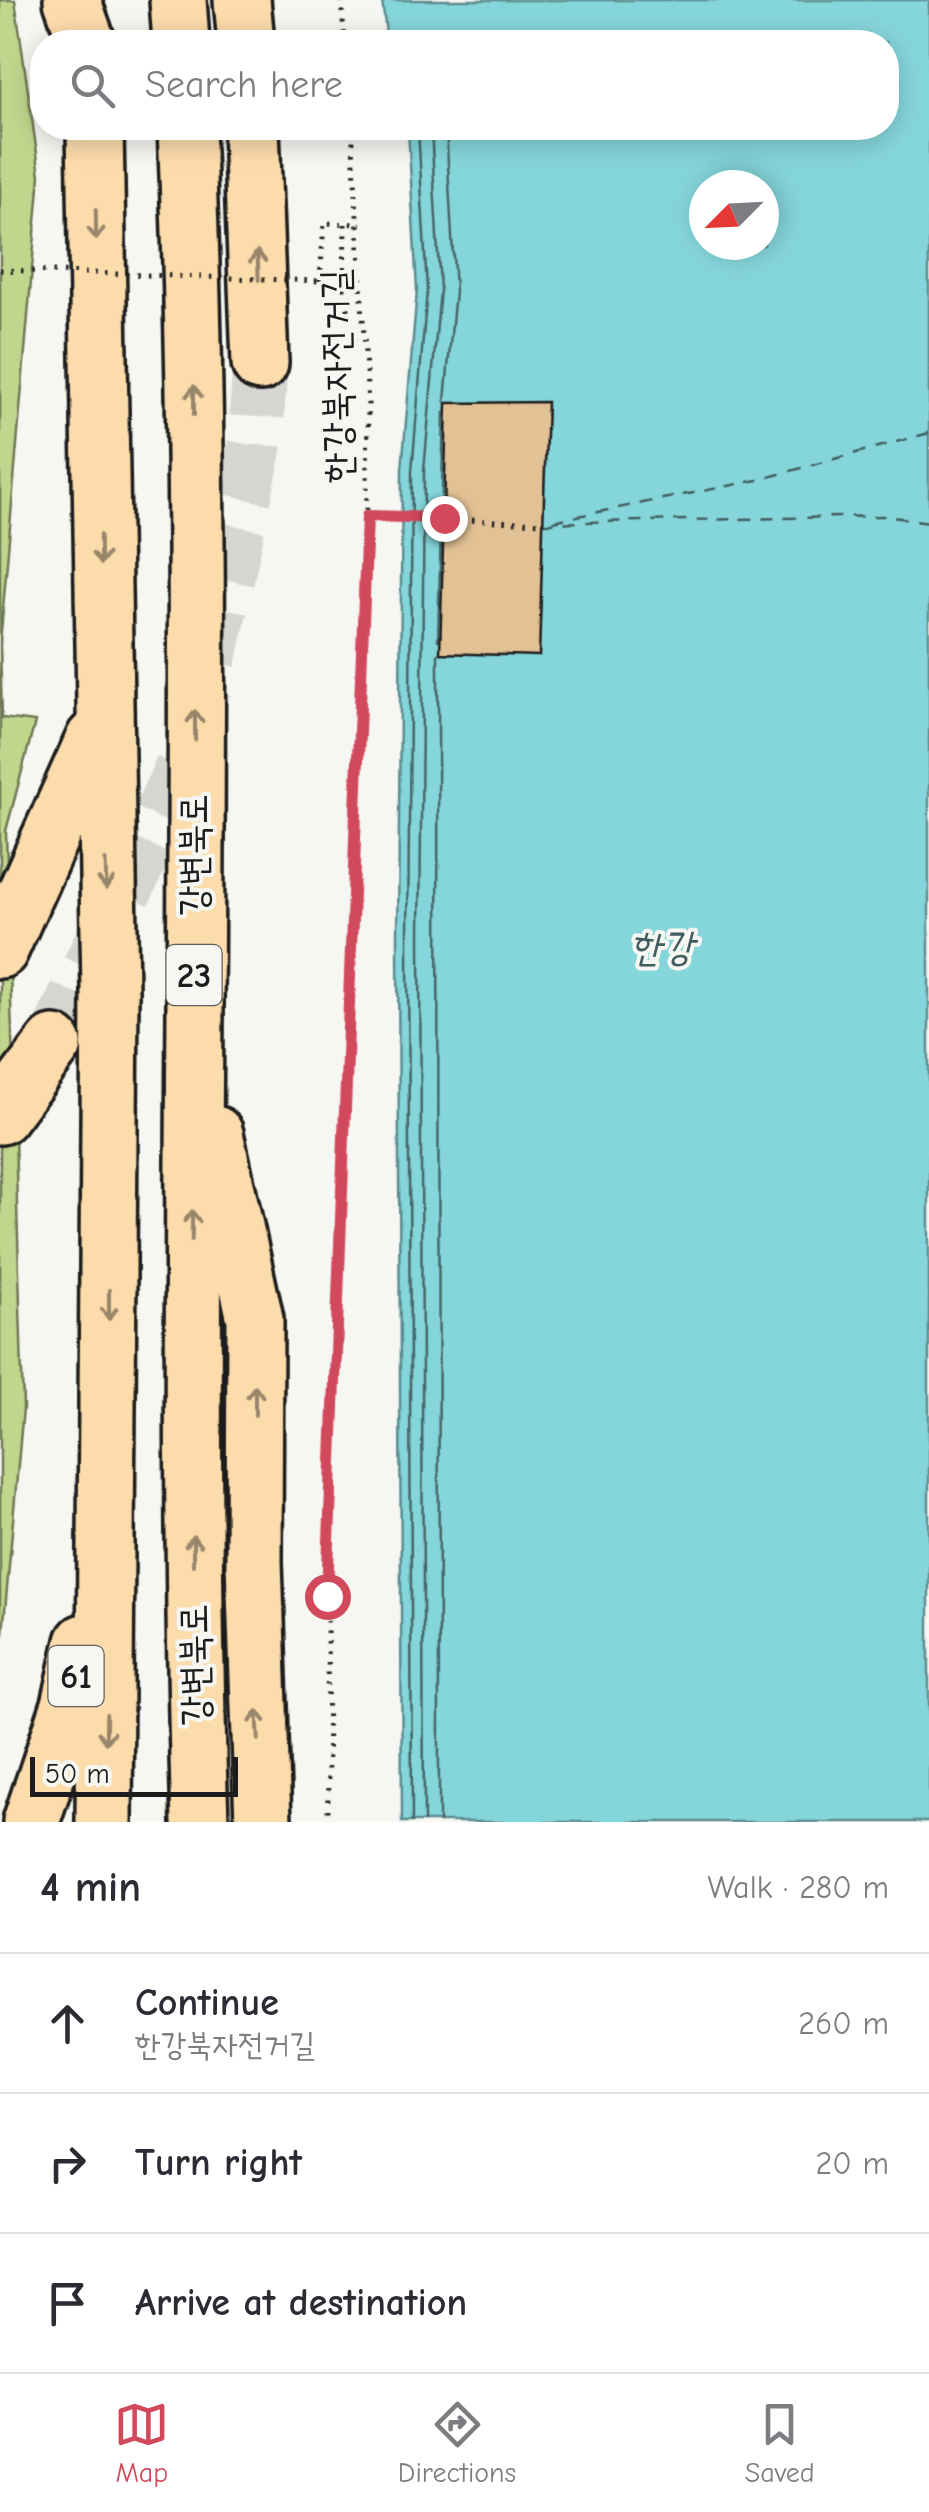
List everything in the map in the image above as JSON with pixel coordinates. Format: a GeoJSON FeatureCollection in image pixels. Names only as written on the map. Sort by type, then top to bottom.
{"type":"FeatureCollection","features":[{"type":"Feature","properties":{"kind":"highway"},"geometry":{"type":"LineString","coordinates":[[72,0],[84,30]]}},
{"type":"Feature","properties":{"kind":"highway"},"geometry":{"type":"LineString","coordinates":[[87,0],[88,30]]}},
{"type":"Feature","properties":{"kind":"highway"},"geometry":{"type":"LineString","coordinates":[[178,0],[181,30]]}},
{"type":"Feature","properties":{"kind":"highway"},"geometry":{"type":"LineString","coordinates":[[242,0],[245,30]]}},
{"type":"Feature","properties":{"kind":"highway"},"geometry":{"type":"LineString","coordinates":[[94,140],[102,722],[110,990],[104,1822]]}},
{"type":"Feature","properties":{"kind":"highway","name":"강변북로"},"geometry":{"type":"LineString","coordinates":[[187,140],[194,303],[192,1354],[200,1822]]}},
{"type":"Feature","properties":{"kind":"highway"},"geometry":{"type":"LineString","coordinates":[[251,140],[260,363]]}},
{"type":"Feature","properties":{"kind":"highway"},"geometry":{"type":"LineString","coordinates":[[0,950],[102,722]]}},
{"type":"Feature","properties":{"kind":"highway"},"geometry":{"type":"LineString","coordinates":[[194,1038],[255,1319],[255,1599],[263,1822]]}},
{"type":"Feature","properties":{"kind":"highway"},"geometry":{"type":"LineString","coordinates":[[0,1116],[54,1044]]}},
{"type":"Feature","properties":{"kind":"highway","name":"61"},"geometry":{"type":"LineString","coordinates":[[31,1822],[70,1706],[109,1526]]}},
{"type":"Feature","properties":{"kind":"path"},"geometry":{"type":"LineString","coordinates":[[341,0],[344,30]]}},
{"type":"Feature","properties":{"kind":"path","name":"한강북자전거길"},"geometry":{"type":"LineString","coordinates":[[328,1822],[327,1596],[367,516],[361,224],[353,140]]}},
{"type":"Feature","properties":{"kind":"path"},"geometry":{"type":"LineString","coordinates":[[0,270],[320,281],[324,223],[361,224]]}},
{"type":"Feature","properties":{"kind":"path"},"geometry":{"type":"LineString","coordinates":[[344,224],[344,290],[356,348]]}},
{"type":"Feature","properties":{"kind":"path"},"geometry":{"type":"LineString","coordinates":[[367,516],[543,523]]}},
{"type":"Feature","properties":{"kind":"green space"},"geometry":{"type":"Polygon","coordinates":[[[0,0],[15,0],[30,105],[30,140],[35,140],[40,175],[0,644],[0,0]]]}},
{"type":"Feature","properties":{"kind":"green space"},"geometry":{"type":"Polygon","coordinates":[[[0,644],[2,718],[35,722],[6,831],[23,1408],[0,1667],[0,644]]]}},
{"type":"Feature","properties":{"kind":"water","name":"한강"},"geometry":{"type":"Polygon","coordinates":[[[382,0],[929,0],[929,1822],[402,1822],[398,937],[402,470],[417,290],[409,140],[899,140],[899,30],[386,30],[382,0]]]}},
{"type":"Feature","properties":{"kind":"building"},"geometry":{"type":"Polygon","coordinates":[[[547,402],[539,656],[440,653],[447,403],[547,402]]]}},
{"type":"Feature","properties":{"kind":"ferry route"},"geometry":{"type":"LineString","coordinates":[[929,433],[758,480],[543,523],[886,516],[929,522]]}},
{"type":"Feature","properties":{"kind":"tunnel"},"geometry":{"type":"LineString","coordinates":[[54,1044],[189,753],[255,446],[260,363]]}},
{"type":"Feature","properties":{"kind":"route"},"geometry":{"type":"LineString","coordinates":[[327,1596],[341,1300],[367,516],[444,518]]}}]}
